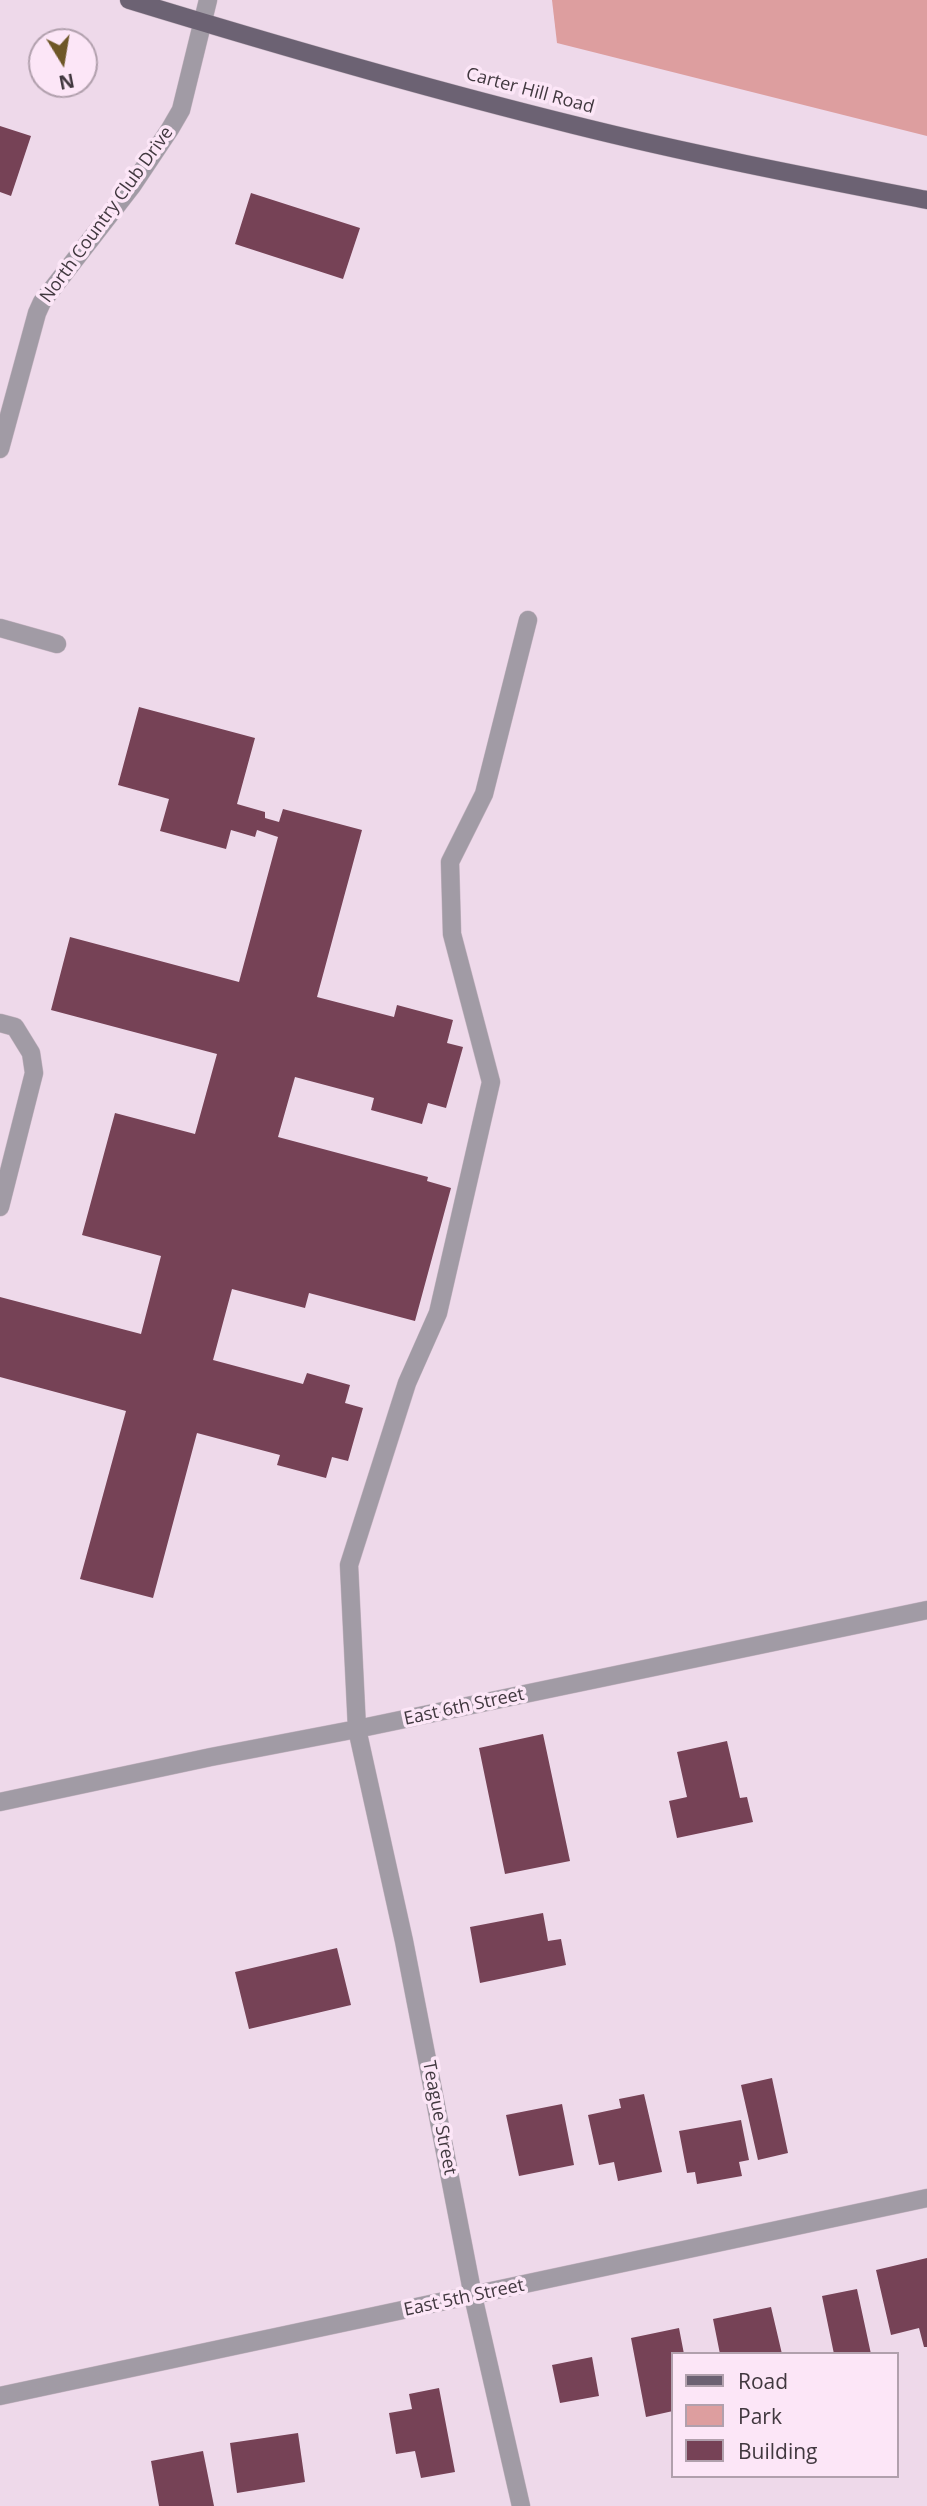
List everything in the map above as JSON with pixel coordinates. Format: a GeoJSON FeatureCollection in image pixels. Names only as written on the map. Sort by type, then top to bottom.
{"type":"FeatureCollection","features":[{"type":"Feature","properties":{"kind":"main road","name":"Carter Hill Road"},"geometry":{"type":"LineString","coordinates":[[129,0],[317,57],[575,125],[783,172],[927,200]]}},
{"type":"Feature","properties":{"kind":"street","name":"North Country Club Drive"},"geometry":{"type":"LineString","coordinates":[[0,449],[42,302],[132,186],[181,110],[208,0]]}},
{"type":"Feature","properties":{"kind":"street","name":"Teague Street"},"geometry":{"type":"LineString","coordinates":[[521,2506],[473,2296],[404,1941],[357,1729],[349,1565],[407,1383],[438,1313],[491,1082],[452,934],[450,862],[484,794],[528,621]]}},
{"type":"Feature","properties":{"kind":"street"},"geometry":{"type":"LineString","coordinates":[[0,628],[57,644]]}},
{"type":"Feature","properties":{"kind":"street"},"geometry":{"type":"LineString","coordinates":[[0,1023],[15,1027],[31,1053],[34,1073],[0,1207]]}},
{"type":"Feature","properties":{"kind":"street","name":"East 6th Street"},"geometry":{"type":"LineString","coordinates":[[0,1802],[927,1610]]}},
{"type":"Feature","properties":{"kind":"street","name":"East 5th Street"},"geometry":{"type":"LineString","coordinates":[[0,2396],[927,2199]]}},
{"type":"Feature","properties":{"kind":"green space"},"geometry":{"type":"Polygon","coordinates":[[[552,0],[927,0],[927,136],[557,43],[552,0]]]}},
{"type":"Feature","properties":{"kind":"building"},"geometry":{"type":"Polygon","coordinates":[[[0,126],[31,136],[11,196],[0,192],[0,126]]]}},
{"type":"Feature","properties":{"kind":"building"},"geometry":{"type":"Polygon","coordinates":[[[251,193],[360,228],[343,279],[235,244],[251,193]]]}},
{"type":"Feature","properties":{"kind":"building"},"geometry":{"type":"Polygon","coordinates":[[[139,707],[255,738],[237,804],[265,812],[265,818],[279,822],[283,809],[362,830],[317,997],[394,1017],[397,1005],[453,1020],[447,1043],[463,1047],[446,1108],[428,1103],[422,1124],[371,1110],[374,1098],[295,1077],[278,1137],[428,1177],[427,1181],[451,1188],[415,1321],[309,1293],[305,1308],[232,1289],[213,1360],[303,1384],[307,1373],[350,1385],[345,1403],[363,1408],[348,1461],[332,1457],[326,1478],[277,1465],[280,1455],[197,1433],[153,1598],[80,1579],[126,1411],[0,1377],[0,1297],[141,1334],[161,1256],[82,1235],[115,1113],[195,1134],[217,1054],[51,1010],[70,937],[239,982],[278,837],[257,830],[255,837],[231,830],[226,849],[160,831],[169,799],[118,785],[139,707]]]}},
{"type":"Feature","properties":{"kind":"building"},"geometry":{"type":"Polygon","coordinates":[[[543,1734],[570,1861],[505,1874],[479,1748],[543,1734]]]}},
{"type":"Feature","properties":{"kind":"building"},"geometry":{"type":"Polygon","coordinates":[[[727,1741],[740,1798],[747,1797],[753,1822],[677,1838],[669,1801],[687,1797],[677,1752],[727,1741]]]}},
{"type":"Feature","properties":{"kind":"building"},"geometry":{"type":"Polygon","coordinates":[[[543,1913],[548,1941],[561,1939],[566,1965],[480,1983],[470,1927],[543,1913]]]}},
{"type":"Feature","properties":{"kind":"building"},"geometry":{"type":"Polygon","coordinates":[[[337,1948],[351,2005],[249,2029],[235,1972],[337,1948]]]}},
{"type":"Feature","properties":{"kind":"building"},"geometry":{"type":"Polygon","coordinates":[[[772,2078],[788,2153],[758,2160],[741,2085],[772,2078]]]}},
{"type":"Feature","properties":{"kind":"building"},"geometry":{"type":"Polygon","coordinates":[[[644,2094],[662,2172],[618,2181],[614,2162],[599,2165],[588,2115],[621,2108],[619,2099],[644,2094]]]}},
{"type":"Feature","properties":{"kind":"building"},"geometry":{"type":"Polygon","coordinates":[[[562,2104],[574,2165],[519,2176],[506,2115],[562,2104]]]}},
{"type":"Feature","properties":{"kind":"building"},"geometry":{"type":"Polygon","coordinates":[[[741,2120],[749,2160],[739,2162],[742,2176],[697,2184],[695,2172],[687,2173],[679,2131],[741,2120]]]}},
{"type":"Feature","properties":{"kind":"building"},"geometry":{"type":"Polygon","coordinates":[[[927,2258],[927,2347],[924,2347],[919,2328],[891,2335],[876,2270],[927,2258]]]}},
{"type":"Feature","properties":{"kind":"building"},"geometry":{"type":"Polygon","coordinates":[[[857,2289],[871,2352],[834,2352],[822,2296],[857,2289]]]}},
{"type":"Feature","properties":{"kind":"building"},"geometry":{"type":"Polygon","coordinates":[[[771,2307],[782,2352],[720,2352],[713,2319],[771,2307]]]}},
{"type":"Feature","properties":{"kind":"building"},"geometry":{"type":"Polygon","coordinates":[[[679,2328],[684,2352],[671,2352],[671,2411],[646,2417],[631,2338],[679,2328]]]}},
{"type":"Feature","properties":{"kind":"building"},"geometry":{"type":"Polygon","coordinates":[[[592,2357],[599,2396],[560,2403],[552,2365],[592,2357]]]}},
{"type":"Feature","properties":{"kind":"building"},"geometry":{"type":"Polygon","coordinates":[[[439,2388],[455,2472],[421,2478],[415,2451],[396,2454],[389,2413],[412,2409],[409,2394],[439,2388]]]}},
{"type":"Feature","properties":{"kind":"building"},"geometry":{"type":"Polygon","coordinates":[[[298,2433],[305,2482],[237,2493],[230,2443],[298,2433]]]}},
{"type":"Feature","properties":{"kind":"building"},"geometry":{"type":"Polygon","coordinates":[[[203,2451],[214,2506],[159,2506],[151,2461],[203,2451]]]}}]}
